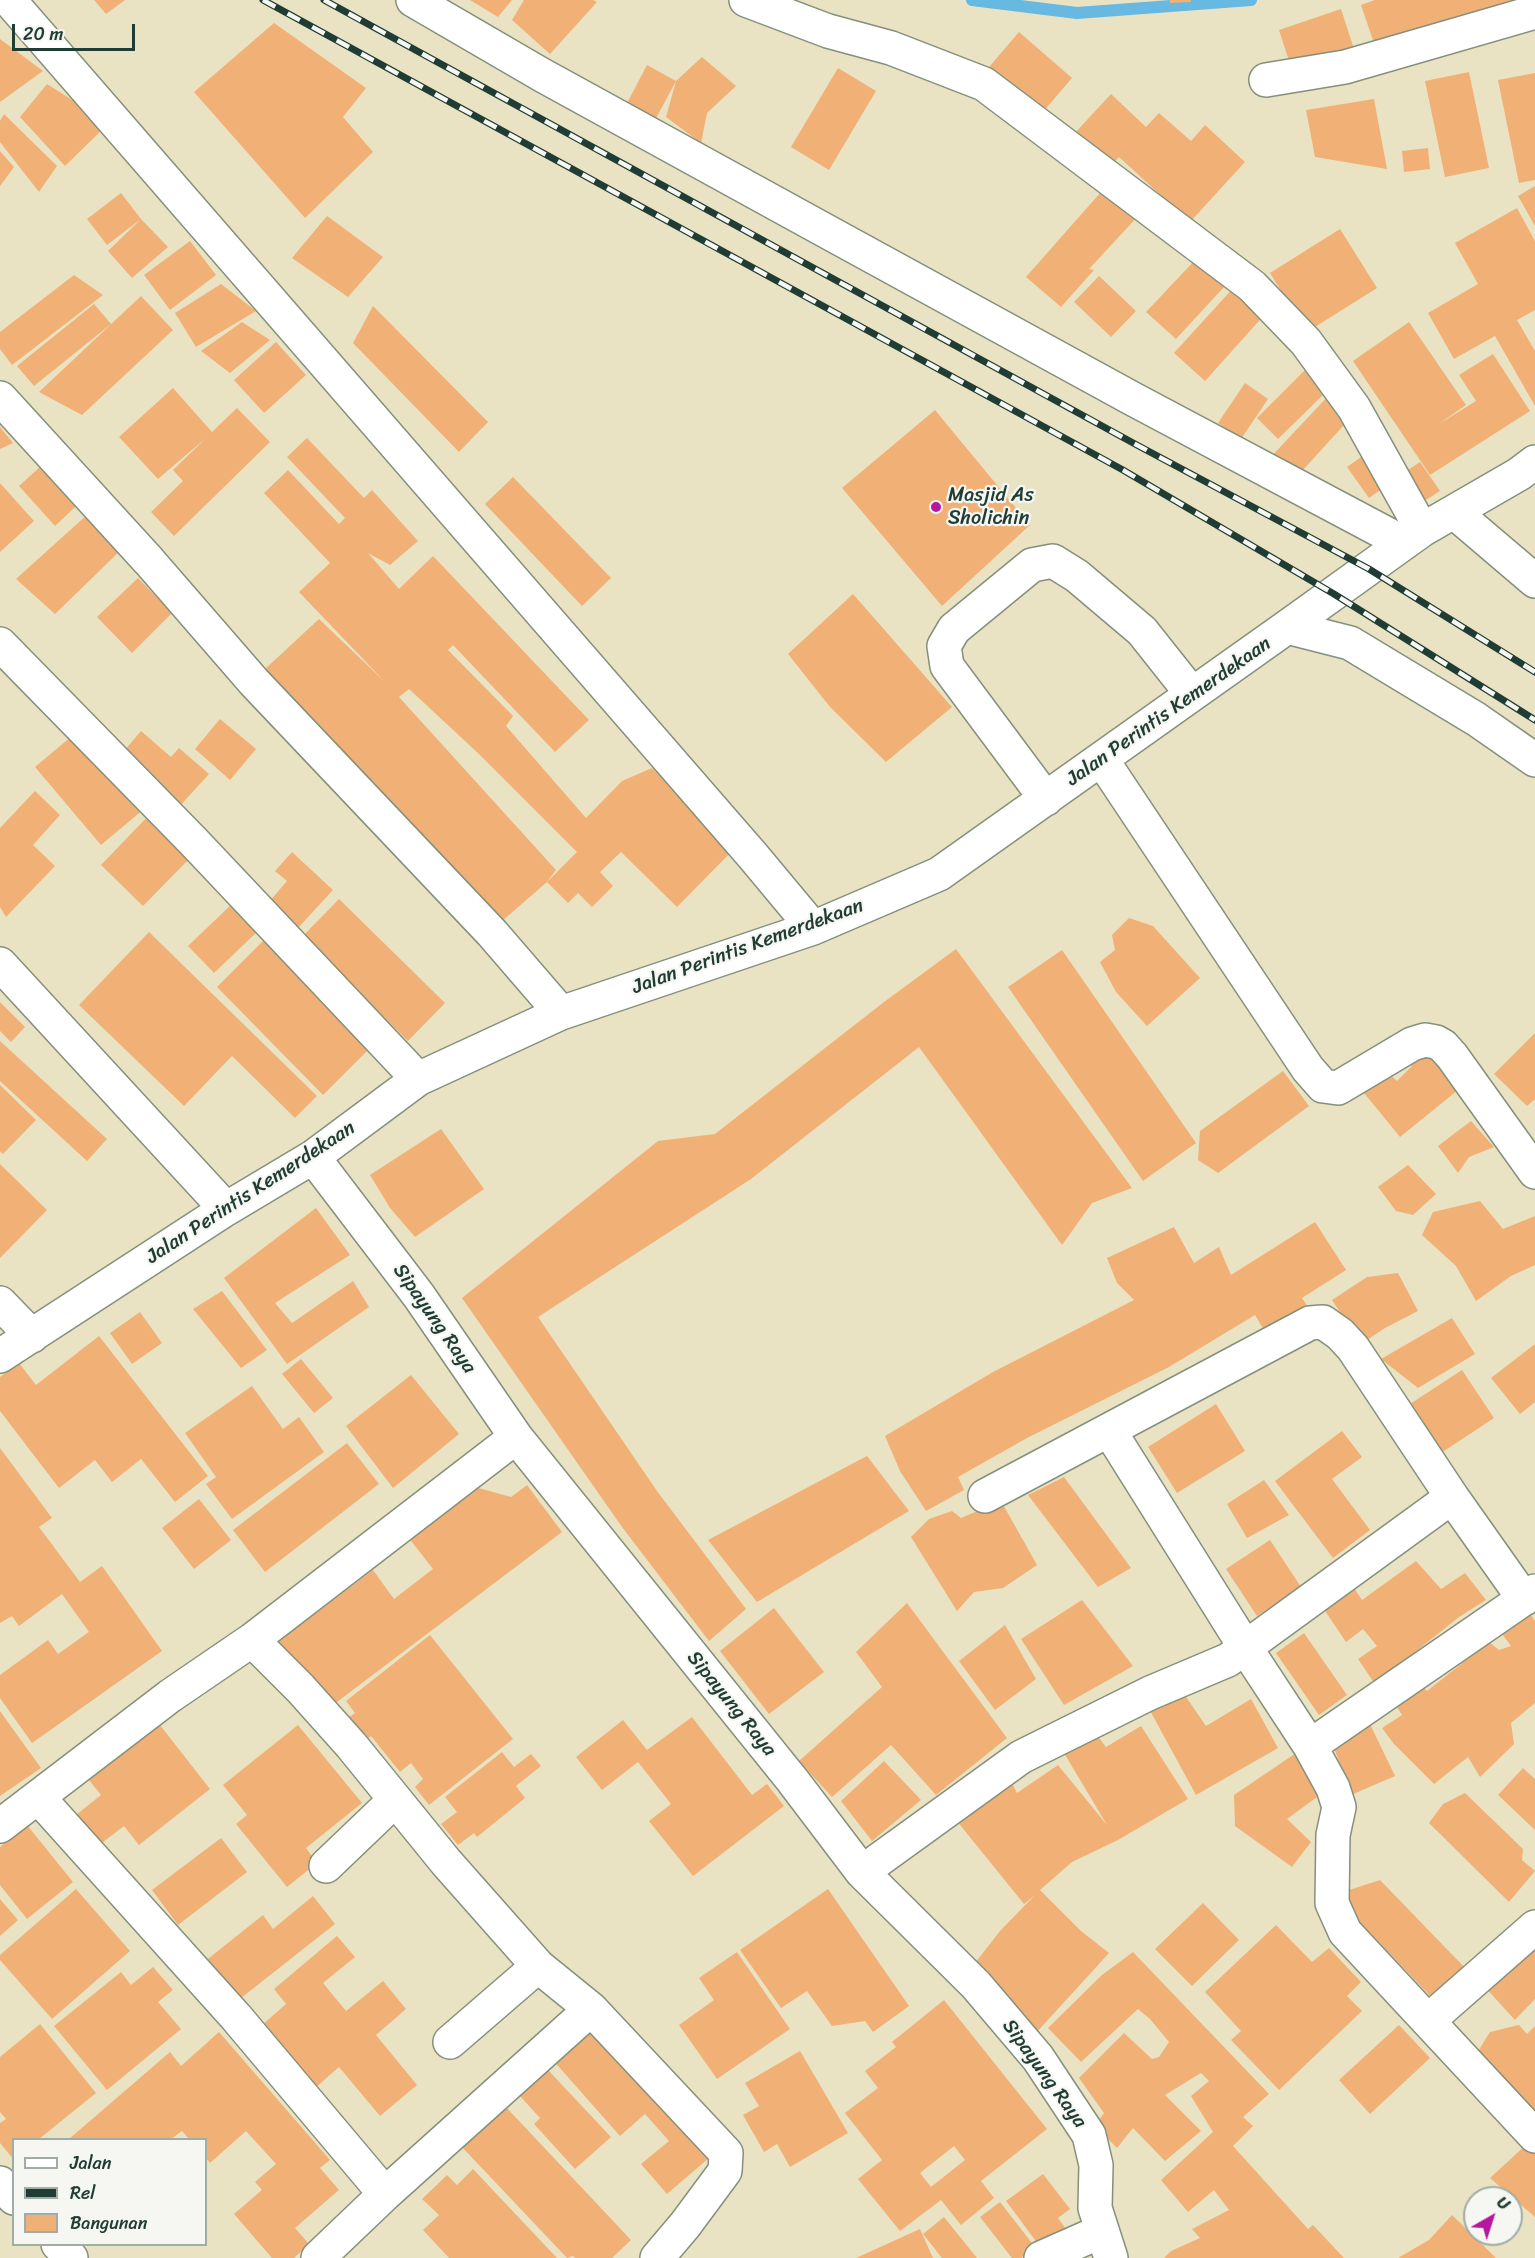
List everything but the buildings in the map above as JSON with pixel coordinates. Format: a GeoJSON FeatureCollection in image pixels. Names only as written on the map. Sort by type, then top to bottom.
{"type":"FeatureCollection","features":[{"type":"Feature","properties":{"kind":"street"},"geometry":{"type":"LineString","coordinates":[[9,0],[813,928]]}},
{"type":"Feature","properties":{"kind":"street"},"geometry":{"type":"LineString","coordinates":[[413,0],[542,75],[1123,393],[1413,536]]}},
{"type":"Feature","properties":{"kind":"street"},"geometry":{"type":"LineString","coordinates":[[746,0],[828,31],[891,48],[984,84],[1252,286],[1306,342],[1354,408],[1413,536]]}},
{"type":"Feature","properties":{"kind":"street"},"geometry":{"type":"LineString","coordinates":[[1266,80],[1345,67],[1535,12]]}},
{"type":"Feature","properties":{"kind":"street"},"geometry":{"type":"LineString","coordinates":[[0,398],[149,561],[254,682],[492,933],[561,1013]]}},
{"type":"Feature","properties":{"kind":"street","name":"Jalan Perintis Kemerdekaan"},"geometry":{"type":"LineString","coordinates":[[0,1356],[226,1209],[313,1157],[418,1079],[561,1013],[813,928],[939,874],[1413,536],[1519,474],[1535,462]]}},
{"type":"Feature","properties":{"kind":"street"},"geometry":{"type":"LineString","coordinates":[[1454,512],[1535,581]]}},
{"type":"Feature","properties":{"kind":"street"},"geometry":{"type":"LineString","coordinates":[[1046,799],[947,666],[944,646],[954,629],[1032,565],[1053,561],[1077,576],[1142,631],[1192,694]]}},
{"type":"Feature","properties":{"kind":"street"},"geometry":{"type":"LineString","coordinates":[[1287,627],[1350,643],[1476,719],[1535,760]]}},
{"type":"Feature","properties":{"kind":"street"},"geometry":{"type":"LineString","coordinates":[[0,644],[193,841],[418,1079]]}},
{"type":"Feature","properties":{"kind":"street"},"geometry":{"type":"LineString","coordinates":[[1101,760],[1308,1069],[1323,1086],[1338,1088],[1412,1044],[1425,1040],[1437,1042],[1452,1056],[1535,1172]]}},
{"type":"Feature","properties":{"kind":"street"},"geometry":{"type":"LineString","coordinates":[[0,964],[226,1209]]}},
{"type":"Feature","properties":{"kind":"street","name":"Sipayung Raya"},"geometry":{"type":"LineString","coordinates":[[313,1157],[419,1296],[516,1437],[793,1781],[862,1872],[976,1985],[1038,2058],[1089,2135],[1096,2165],[1095,2208],[1107,2245]]}},
{"type":"Feature","properties":{"kind":"street"},"geometry":{"type":"LineString","coordinates":[[0,1302],[32,1336]]}},
{"type":"Feature","properties":{"kind":"street"},"geometry":{"type":"LineString","coordinates":[[985,1496],[1310,1323],[1323,1322],[1340,1334],[1353,1348],[1452,1497],[1529,1595],[1310,1746]]}},
{"type":"Feature","properties":{"kind":"street"},"geometry":{"type":"LineString","coordinates":[[1109,1430],[1310,1746],[1333,1788],[1340,1807],[1333,1835],[1332,1903],[1345,1932],[1535,2136]]}},
{"type":"Feature","properties":{"kind":"street"},"geometry":{"type":"LineString","coordinates":[[0,1826],[170,1696],[252,1640],[516,1437]]}},
{"type":"Feature","properties":{"kind":"street"},"geometry":{"type":"LineString","coordinates":[[862,1872],[1021,1756],[1150,1693],[1228,1660],[1452,1497]]}},
{"type":"Feature","properties":{"kind":"street"},"geometry":{"type":"LineString","coordinates":[[252,1640],[300,1688],[351,1745],[446,1862],[538,1966],[591,2009],[726,2153],[725,2171],[657,2258]]}},
{"type":"Feature","properties":{"kind":"street"},"geometry":{"type":"LineString","coordinates":[[38,1797],[236,2017],[385,2194]]}},
{"type":"Feature","properties":{"kind":"street"},"geometry":{"type":"LineString","coordinates":[[326,1866],[395,1800]]}},
{"type":"Feature","properties":{"kind":"street"},"geometry":{"type":"LineString","coordinates":[[1429,2020],[1535,1927]]}},
{"type":"Feature","properties":{"kind":"street"},"geometry":{"type":"LineString","coordinates":[[450,2042],[538,1966]]}},
{"type":"Feature","properties":{"kind":"street"},"geometry":{"type":"LineString","coordinates":[[318,2258],[385,2194],[591,2009]]}},
{"type":"Feature","properties":{"kind":"street"},"geometry":{"type":"LineString","coordinates":[[0,2183],[12,2196]]}},
{"type":"Feature","properties":{"kind":"street"},"geometry":{"type":"LineString","coordinates":[[1041,2258],[1107,2245]]}},
{"type":"Feature","properties":{"kind":"street"},"geometry":{"type":"LineString","coordinates":[[60,2246],[71,2258]]}},
{"type":"Feature","properties":{"kind":"waterway"},"geometry":{"type":"LineString","coordinates":[[972,0],[1077,13],[1251,0]]}},
{"type":"Feature","properties":{"kind":"railway"},"geometry":{"type":"LineString","coordinates":[[263,0],[1123,470],[1334,594],[1535,720]]}},
{"type":"Feature","properties":{"kind":"railway"},"geometry":{"type":"LineString","coordinates":[[324,0],[1135,444],[1369,569],[1535,672]]}},
{"type":"Feature","properties":{"kind":"place","name":"Masjid As Sholichin"},"geometry":{"type":"Point","coordinates":[936,507]}}]}
